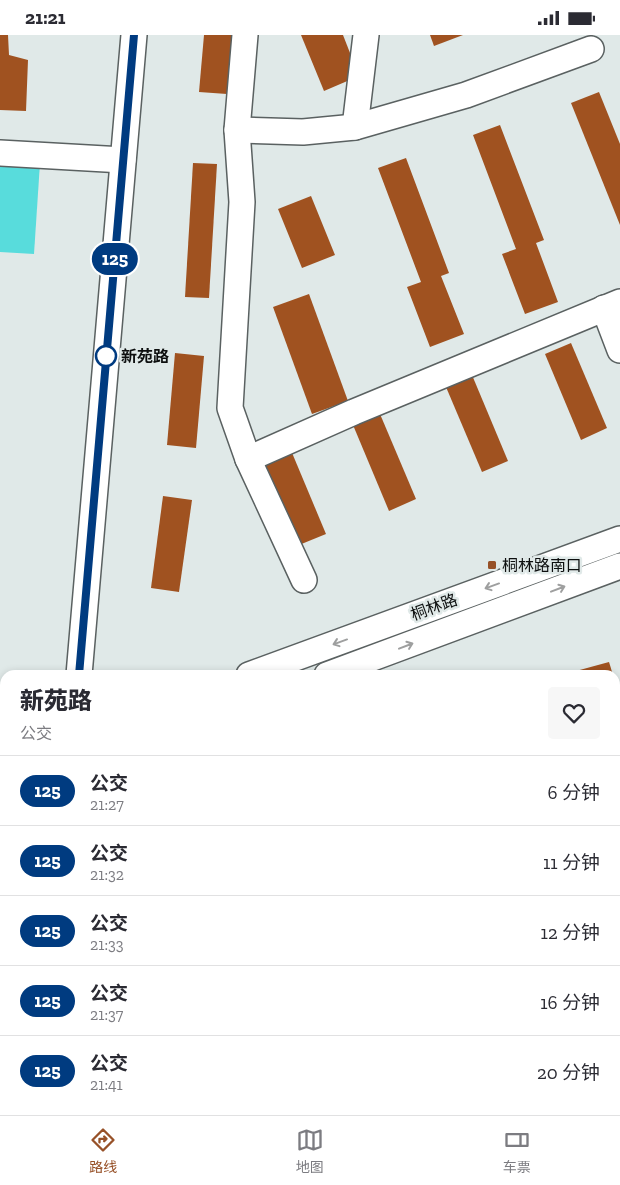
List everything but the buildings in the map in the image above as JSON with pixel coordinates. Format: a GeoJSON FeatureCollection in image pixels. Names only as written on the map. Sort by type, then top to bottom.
{"type":"FeatureCollection","features":[{"type":"Feature","properties":{"kind":"street"},"geometry":{"type":"LineString","coordinates":[[79,670],[134,35]]}},
{"type":"Feature","properties":{"kind":"street"},"geometry":{"type":"LineString","coordinates":[[245,35],[237,130],[242,202],[230,408],[248,459],[304,580]]}},
{"type":"Feature","properties":{"kind":"street"},"geometry":{"type":"LineString","coordinates":[[355,127],[366,35]]}},
{"type":"Feature","properties":{"kind":"street"},"geometry":{"type":"LineString","coordinates":[[237,130],[303,132],[355,127],[466,95],[591,49]]}},
{"type":"Feature","properties":{"kind":"street"},"geometry":{"type":"LineString","coordinates":[[0,153],[123,160]]}},
{"type":"Feature","properties":{"kind":"street"},"geometry":{"type":"LineString","coordinates":[[248,459],[354,412],[612,305],[620,350]]}},
{"type":"Feature","properties":{"kind":"street","name":"桐林路"},"geometry":{"type":"LineString","coordinates":[[263,670],[620,539]]}},
{"type":"Feature","properties":{"kind":"street","name":"桐林路"},"geometry":{"type":"LineString","coordinates":[[341,670],[620,565]]}},
{"type":"Feature","properties":{"kind":"shaded area"},"geometry":{"type":"Polygon","coordinates":[[[0,161],[40,163],[34,254],[0,252],[0,161]]]}},
{"type":"Feature","properties":{"kind":"bus line","name":"125"},"geometry":{"type":"LineString","coordinates":[[79,670],[134,35]]}},
{"type":"Feature","properties":{"kind":"place","name":"新苑路"},"geometry":{"type":"Point","coordinates":[106,356]}},
{"type":"Feature","properties":{"kind":"place","name":"桐林路南口"},"geometry":{"type":"Point","coordinates":[492,565]}}]}
